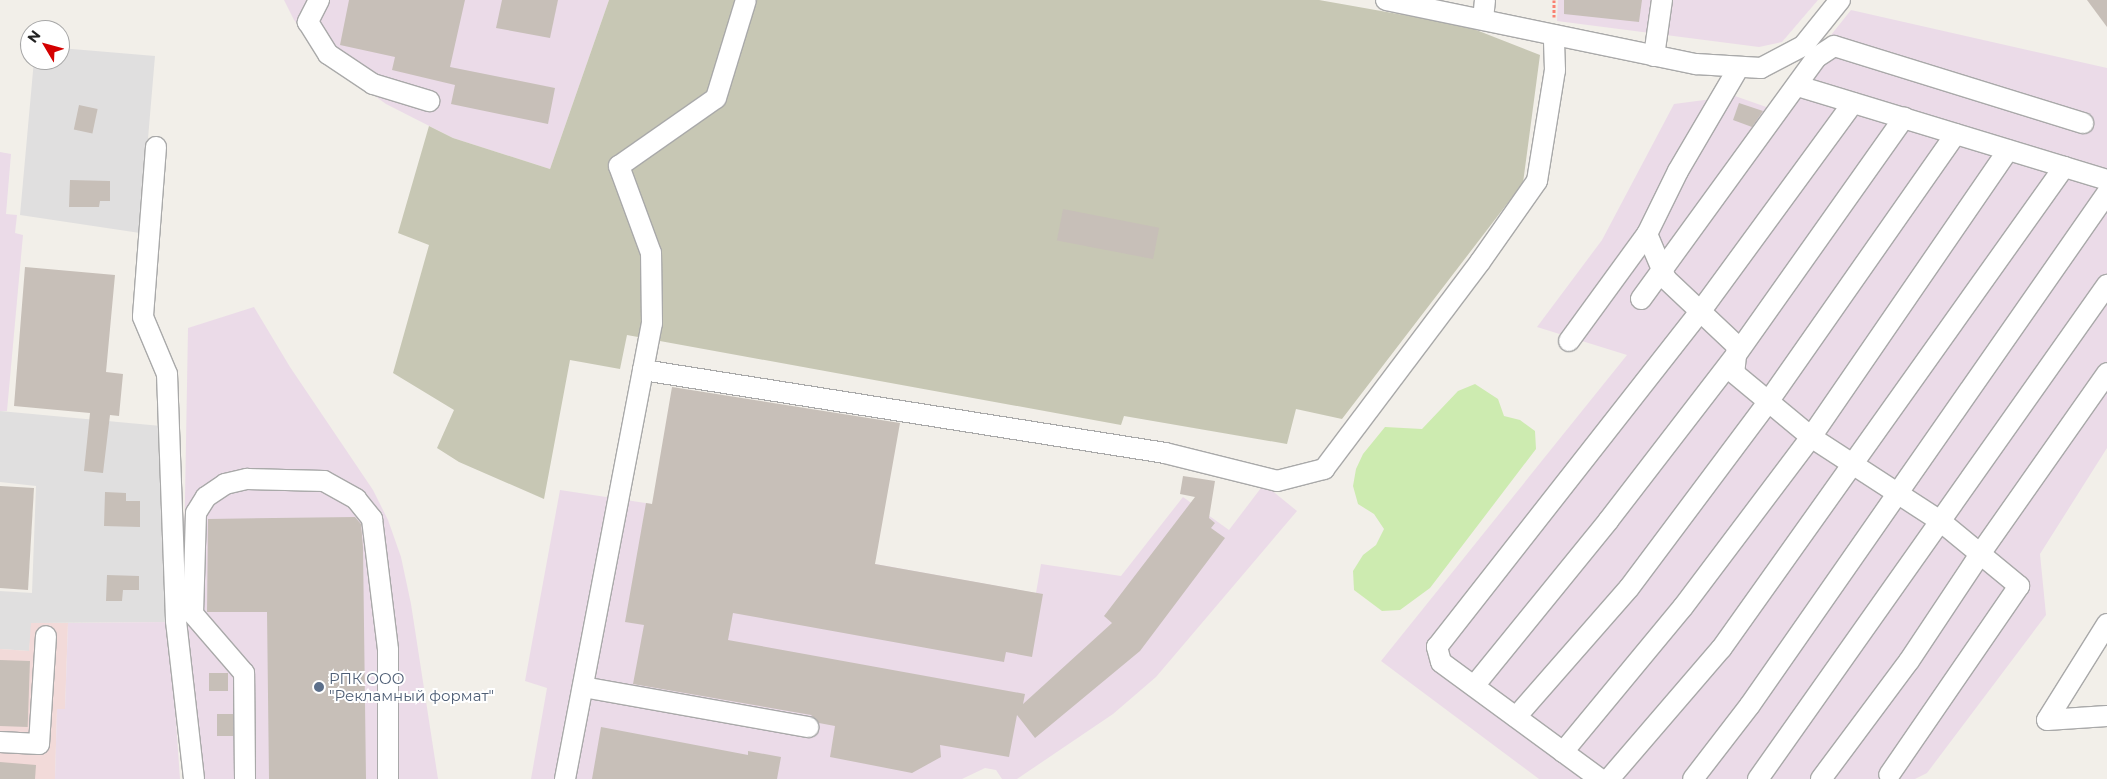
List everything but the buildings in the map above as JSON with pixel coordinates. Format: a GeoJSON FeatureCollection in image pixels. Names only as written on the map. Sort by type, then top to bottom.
{"type":"FeatureCollection","features":[{"type":"Feature","properties":{"kind":"lane"},"geometry":{"type":"LineString","coordinates":[[319,0],[308,22],[328,54],[372,84],[429,101]]}},
{"type":"Feature","properties":{"kind":"lane"},"geometry":{"type":"LineString","coordinates":[[566,779],[652,323],[650,253],[619,166],[716,98],[746,0]]}},
{"type":"Feature","properties":{"kind":"lane"},"geometry":{"type":"LineString","coordinates":[[1386,0],[1484,10],[1554,35],[1696,64],[1761,68],[1803,46],[1840,0]]}},
{"type":"Feature","properties":{"kind":"lane"},"geometry":{"type":"LineString","coordinates":[[1654,56],[1662,0]]}},
{"type":"Feature","properties":{"kind":"lane"},"geometry":{"type":"LineString","coordinates":[[643,370],[1165,453],[1278,481],[1324,469],[1480,262],[1537,181],[1555,70],[1554,35]]}},
{"type":"Feature","properties":{"kind":"lane"},"geometry":{"type":"LineString","coordinates":[[1641,299],[1798,86],[1817,57],[1834,46],[2083,122]]}},
{"type":"Feature","properties":{"kind":"lane"},"geometry":{"type":"LineString","coordinates":[[1569,340],[1647,234],[1678,171],[1739,67]]}},
{"type":"Feature","properties":{"kind":"lane"},"geometry":{"type":"LineString","coordinates":[[1798,86],[2107,180]]}},
{"type":"Feature","properties":{"kind":"lane"},"geometry":{"type":"LineString","coordinates":[[1600,779],[1441,662],[1437,647],[1700,312],[1853,103]]}},
{"type":"Feature","properties":{"kind":"lane"},"geometry":{"type":"LineString","coordinates":[[1474,686],[1608,521],[1736,355],[1904,118]]}},
{"type":"Feature","properties":{"kind":"lane"},"geometry":{"type":"LineString","coordinates":[[1516,717],[1629,588],[1768,402],[1956,134]]}},
{"type":"Feature","properties":{"kind":"lane"},"geometry":{"type":"LineString","coordinates":[[156,147],[143,317],[168,374],[176,621],[194,779]]}},
{"type":"Feature","properties":{"kind":"lane"},"geometry":{"type":"LineString","coordinates":[[1563,752],[1683,607],[1811,437],[2008,150]]}},
{"type":"Feature","properties":{"kind":"lane"},"geometry":{"type":"LineString","coordinates":[[1609,779],[1721,649],[1854,465],[2064,167]]}},
{"type":"Feature","properties":{"kind":"lane"},"geometry":{"type":"LineString","coordinates":[[1693,779],[1750,705],[2107,193]]}},
{"type":"Feature","properties":{"kind":"lane"},"geometry":{"type":"LineString","coordinates":[[1647,234],[1666,279],[1737,346],[1734,373],[1811,437],[1939,520],[2019,586],[1889,776]]}},
{"type":"Feature","properties":{"kind":"lane"},"geometry":{"type":"LineString","coordinates":[[1758,779],[1939,520],[2107,285]]}},
{"type":"Feature","properties":{"kind":"lane"},"geometry":{"type":"LineString","coordinates":[[1821,779],[1909,661],[1980,554],[2107,373]]}},
{"type":"Feature","properties":{"kind":"lane"},"geometry":{"type":"LineString","coordinates":[[245,779],[244,673],[193,614],[196,513],[206,497],[224,484],[248,480],[324,481],[356,499],[372,519],[388,650],[388,779]]}},
{"type":"Feature","properties":{"kind":"lane"},"geometry":{"type":"LineString","coordinates":[[2107,624],[2047,720],[2107,716]]}},
{"type":"Feature","properties":{"kind":"lane"},"geometry":{"type":"LineString","coordinates":[[0,742],[39,744],[46,636]]}},
{"type":"Feature","properties":{"kind":"lane"},"geometry":{"type":"LineString","coordinates":[[583,687],[808,727]]}},
{"type":"Feature","properties":{"kind":"shaded area"},"geometry":{"type":"Polygon","coordinates":[[[284,0],[609,0],[550,169],[453,138],[386,104],[332,65],[294,20],[284,0]]]}},
{"type":"Feature","properties":{"kind":"shaded area"},"geometry":{"type":"Polygon","coordinates":[[[609,0],[1319,0],[1466,26],[1540,55],[1523,183],[1342,419],[1296,409],[1287,444],[1124,416],[1121,425],[627,335],[620,369],[570,360],[544,499],[459,462],[437,448],[454,410],[393,373],[429,245],[398,233],[429,126],[453,138],[550,169],[609,0]]]}},
{"type":"Feature","properties":{"kind":"shaded area"},"geometry":{"type":"Polygon","coordinates":[[[1558,0],[1818,0],[1782,42],[1759,47],[1557,21],[1558,0]]]}},
{"type":"Feature","properties":{"kind":"shaded area"},"geometry":{"type":"Polygon","coordinates":[[[1851,10],[2107,68],[2107,448],[2040,554],[2046,615],[1927,773],[1915,779],[1539,779],[1381,661],[1627,355],[1537,327],[1602,240],[1674,104],[1735,96],[1772,109],[1851,10]]]}},
{"type":"Feature","properties":{"kind":"shaded area"},"geometry":{"type":"Polygon","coordinates":[[[70,49],[155,56],[140,233],[20,215],[33,70],[70,70],[70,49]]]}},
{"type":"Feature","properties":{"kind":"shaded area"},"geometry":{"type":"Polygon","coordinates":[[[0,152],[11,154],[6,214],[17,215],[15,233],[23,235],[7,411],[0,411],[0,152]]]}},
{"type":"Feature","properties":{"kind":"shaded area"},"geometry":{"type":"Polygon","coordinates":[[[254,307],[290,367],[373,490],[388,520],[401,557],[411,604],[438,779],[202,779],[198,719],[183,612],[188,328],[254,307]]]}},
{"type":"Feature","properties":{"kind":"shaded area"},"geometry":{"type":"Polygon","coordinates":[[[0,411],[161,426],[169,622],[32,623],[29,651],[0,649],[0,591],[32,593],[36,486],[0,482],[0,411]]]}},
{"type":"Feature","properties":{"kind":"shaded area"},"geometry":{"type":"Polygon","coordinates":[[[1264,484],[1297,511],[1156,677],[1113,714],[1017,779],[1002,779],[996,770],[985,768],[962,779],[531,779],[547,688],[525,681],[560,490],[652,504],[737,539],[1036,593],[1041,564],[1121,576],[1183,497],[1229,530],[1264,484]]]}},
{"type":"Feature","properties":{"kind":"shaded area"},"geometry":{"type":"Polygon","coordinates":[[[169,622],[180,779],[55,779],[57,709],[65,709],[68,623],[169,622]]]}},
{"type":"Feature","properties":{"kind":"shaded area"},"geometry":{"type":"Polygon","coordinates":[[[31,623],[68,623],[65,709],[57,709],[55,779],[0,779],[0,649],[29,651],[31,623]]]}},
{"type":"Feature","properties":{"kind":"green space"},"geometry":{"type":"Polygon","coordinates":[[[1475,384],[1498,399],[1504,416],[1520,420],[1535,431],[1536,449],[1430,588],[1400,610],[1382,611],[1354,590],[1353,571],[1363,555],[1376,545],[1384,529],[1374,514],[1358,504],[1353,486],[1356,469],[1363,454],[1385,427],[1422,429],[1458,391],[1475,384]]]}},
{"type":"Feature","properties":{"kind":"place","name":"РПК ООО \"Рекламный формат\""},"geometry":{"type":"Point","coordinates":[319,687]}}]}
